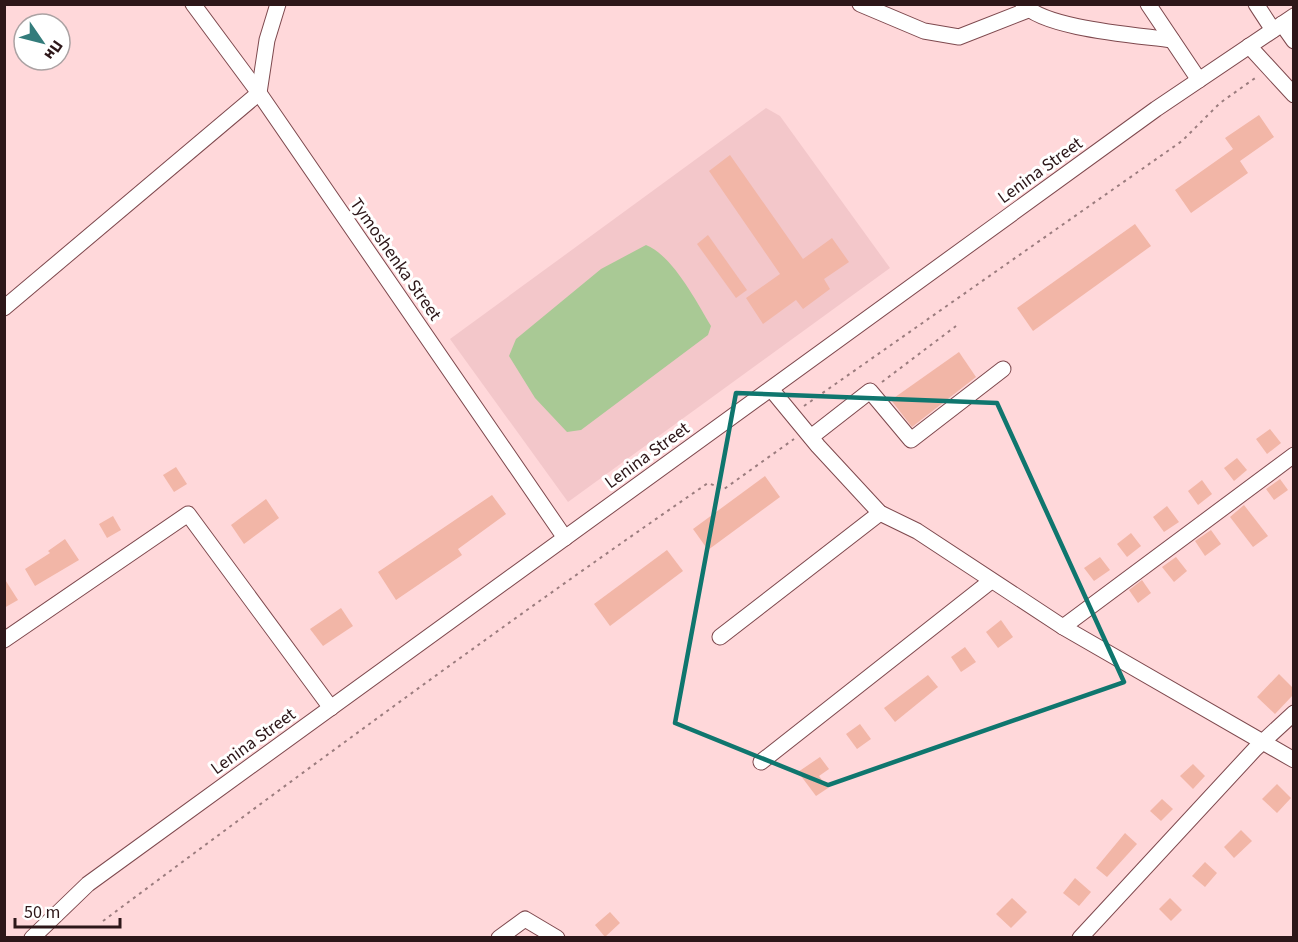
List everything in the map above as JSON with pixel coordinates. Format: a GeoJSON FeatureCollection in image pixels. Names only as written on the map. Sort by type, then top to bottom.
{"type":"FeatureCollection","features":[{"type":"Feature","properties":{"kind":"street","name":"Tymoshenka Street"},"geometry":{"type":"LineString","coordinates":[[193,4],[259,93],[565,538]]}},
{"type":"Feature","properties":{"kind":"street"},"geometry":{"type":"LineString","coordinates":[[4,308],[259,93],[267,40],[279,4]]}},
{"type":"Feature","properties":{"kind":"street"},"geometry":{"type":"LineString","coordinates":[[860,4],[924,31],[959,37],[1025,7],[1056,23],[1172,40]]}},
{"type":"Feature","properties":{"kind":"street"},"geometry":{"type":"LineString","coordinates":[[1148,4],[1199,80]]}},
{"type":"Feature","properties":{"kind":"street"},"geometry":{"type":"LineString","coordinates":[[1256,4],[1283,24],[1293,40]]}},
{"type":"Feature","properties":{"kind":"street","name":"Lenina Street"},"geometry":{"type":"LineString","coordinates":[[32,938],[88,884],[1199,80],[1283,24]]}},
{"type":"Feature","properties":{"kind":"street"},"geometry":{"type":"LineString","coordinates":[[1249,46],[1293,95]]}},
{"type":"Feature","properties":{"kind":"street"},"geometry":{"type":"LineString","coordinates":[[808,434],[870,391],[911,440],[1003,369]]}},
{"type":"Feature","properties":{"kind":"street"},"geometry":{"type":"LineString","coordinates":[[771,389],[808,434],[880,513],[917,531],[1063,627],[1293,760]]}},
{"type":"Feature","properties":{"kind":"street"},"geometry":{"type":"LineString","coordinates":[[1063,627],[1293,455]]}},
{"type":"Feature","properties":{"kind":"street"},"geometry":{"type":"LineString","coordinates":[[720,637],[880,513]]}},
{"type":"Feature","properties":{"kind":"street"},"geometry":{"type":"LineString","coordinates":[[4,640],[188,514],[331,708]]}},
{"type":"Feature","properties":{"kind":"street"},"geometry":{"type":"LineString","coordinates":[[761,762],[991,581]]}},
{"type":"Feature","properties":{"kind":"street"},"geometry":{"type":"LineString","coordinates":[[1080,938],[1263,742],[1293,713]]}},
{"type":"Feature","properties":{"kind":"street"},"geometry":{"type":"LineString","coordinates":[[499,938],[525,919],[557,938]]}},
{"type":"Feature","properties":{"kind":"path"},"geometry":{"type":"LineString","coordinates":[[792,414],[1182,141],[1220,103],[1270,67]]}},
{"type":"Feature","properties":{"kind":"path"},"geometry":{"type":"LineString","coordinates":[[870,391],[956,326]]}},
{"type":"Feature","properties":{"kind":"path"},"geometry":{"type":"LineString","coordinates":[[103,921],[266,800],[708,483],[724,489],[808,434]]}},
{"type":"Feature","properties":{"kind":"highlighted area"},"geometry":{"type":"Polygon","coordinates":[[[736,393],[997,403],[1124,682],[828,785],[675,723],[736,393]]]}},
{"type":"Feature","properties":{"kind":"shaded area"},"geometry":{"type":"Polygon","coordinates":[[[766,108],[780,116],[890,268],[568,502],[450,339],[766,108]]]}},
{"type":"Feature","properties":{"kind":"green space"},"geometry":{"type":"Polygon","coordinates":[[[646,245],[665,259],[683,280],[711,326],[708,335],[581,430],[567,432],[535,398],[509,356],[516,339],[601,269],[646,245]]]}},
{"type":"Feature","properties":{"kind":"building"},"geometry":{"type":"Polygon","coordinates":[[[1259,115],[1274,137],[1240,161],[1248,173],[1191,213],[1175,190],[1233,149],[1225,138],[1259,115]]]}},
{"type":"Feature","properties":{"kind":"building"},"geometry":{"type":"Polygon","coordinates":[[[730,155],[803,259],[832,238],[849,262],[824,279],[830,289],[803,309],[796,300],[763,324],[746,298],[780,274],[709,171],[730,155]]]}},
{"type":"Feature","properties":{"kind":"building"},"geometry":{"type":"Polygon","coordinates":[[[1135,224],[1151,246],[1033,331],[1017,308],[1135,224]]]}},
{"type":"Feature","properties":{"kind":"building"},"geometry":{"type":"Polygon","coordinates":[[[708,235],[747,290],[736,298],[697,244],[708,235]]]}},
{"type":"Feature","properties":{"kind":"building"},"geometry":{"type":"Polygon","coordinates":[[[959,352],[976,377],[912,427],[891,400],[959,352]]]}},
{"type":"Feature","properties":{"kind":"building"},"geometry":{"type":"Polygon","coordinates":[[[1270,429],[1281,443],[1267,454],[1256,439],[1270,429]]]}},
{"type":"Feature","properties":{"kind":"building"},"geometry":{"type":"Polygon","coordinates":[[[1237,458],[1247,470],[1234,481],[1224,468],[1237,458]]]}},
{"type":"Feature","properties":{"kind":"building"},"geometry":{"type":"Polygon","coordinates":[[[176,467],[187,484],[174,492],[163,475],[176,467]]]}},
{"type":"Feature","properties":{"kind":"building"},"geometry":{"type":"Polygon","coordinates":[[[765,476],[780,497],[708,550],[693,529],[765,476]]]}},
{"type":"Feature","properties":{"kind":"building"},"geometry":{"type":"Polygon","coordinates":[[[1280,479],[1288,490],[1274,500],[1266,489],[1280,479]]]}},
{"type":"Feature","properties":{"kind":"building"},"geometry":{"type":"Polygon","coordinates":[[[1202,480],[1212,494],[1198,505],[1188,491],[1202,480]]]}},
{"type":"Feature","properties":{"kind":"building"},"geometry":{"type":"Polygon","coordinates":[[[492,495],[506,514],[458,549],[462,555],[396,600],[378,572],[492,495]]]}},
{"type":"Feature","properties":{"kind":"building"},"geometry":{"type":"Polygon","coordinates":[[[266,499],[279,518],[244,544],[231,525],[266,499]]]}},
{"type":"Feature","properties":{"kind":"building"},"geometry":{"type":"Polygon","coordinates":[[[1244,505],[1268,536],[1253,547],[1230,517],[1244,505]]]}},
{"type":"Feature","properties":{"kind":"building"},"geometry":{"type":"Polygon","coordinates":[[[1167,506],[1179,522],[1164,532],[1153,517],[1167,506]]]}},
{"type":"Feature","properties":{"kind":"building"},"geometry":{"type":"Polygon","coordinates":[[[113,516],[121,530],[107,538],[99,524],[113,516]]]}},
{"type":"Feature","properties":{"kind":"building"},"geometry":{"type":"Polygon","coordinates":[[[1211,530],[1221,544],[1205,556],[1195,541],[1211,530]]]}},
{"type":"Feature","properties":{"kind":"building"},"geometry":{"type":"Polygon","coordinates":[[[1131,533],[1141,546],[1127,557],[1117,544],[1131,533]]]}},
{"type":"Feature","properties":{"kind":"building"},"geometry":{"type":"Polygon","coordinates":[[[65,539],[79,560],[35,586],[25,569],[50,553],[48,551],[65,539]]]}},
{"type":"Feature","properties":{"kind":"building"},"geometry":{"type":"Polygon","coordinates":[[[667,550],[683,571],[610,626],[594,604],[667,550]]]}},
{"type":"Feature","properties":{"kind":"building"},"geometry":{"type":"Polygon","coordinates":[[[1100,557],[1110,570],[1094,581],[1084,568],[1100,557]]]}},
{"type":"Feature","properties":{"kind":"building"},"geometry":{"type":"Polygon","coordinates":[[[1176,557],[1187,571],[1174,582],[1162,567],[1176,557]]]}},
{"type":"Feature","properties":{"kind":"building"},"geometry":{"type":"Polygon","coordinates":[[[4,578],[18,600],[4,608],[4,578]]]}},
{"type":"Feature","properties":{"kind":"building"},"geometry":{"type":"Polygon","coordinates":[[[1142,580],[1151,593],[1138,603],[1129,590],[1142,580]]]}},
{"type":"Feature","properties":{"kind":"building"},"geometry":{"type":"Polygon","coordinates":[[[341,608],[353,626],[323,646],[310,629],[341,608]]]}},
{"type":"Feature","properties":{"kind":"building"},"geometry":{"type":"Polygon","coordinates":[[[1001,620],[1013,637],[998,648],[986,632],[1001,620]]]}},
{"type":"Feature","properties":{"kind":"building"},"geometry":{"type":"Polygon","coordinates":[[[965,647],[976,662],[961,672],[951,657],[965,647]]]}},
{"type":"Feature","properties":{"kind":"building"},"geometry":{"type":"Polygon","coordinates":[[[1279,674],[1293,688],[1293,695],[1275,714],[1257,697],[1279,674]]]}},
{"type":"Feature","properties":{"kind":"building"},"geometry":{"type":"Polygon","coordinates":[[[928,675],[938,687],[895,722],[884,708],[928,675]]]}},
{"type":"Feature","properties":{"kind":"building"},"geometry":{"type":"Polygon","coordinates":[[[860,724],[871,739],[857,749],[846,734],[860,724]]]}},
{"type":"Feature","properties":{"kind":"building"},"geometry":{"type":"Polygon","coordinates":[[[820,757],[829,769],[819,776],[828,788],[816,796],[798,772],[820,757]]]}},
{"type":"Feature","properties":{"kind":"building"},"geometry":{"type":"Polygon","coordinates":[[[1193,764],[1205,776],[1193,789],[1180,776],[1193,764]]]}},
{"type":"Feature","properties":{"kind":"building"},"geometry":{"type":"Polygon","coordinates":[[[1277,784],[1291,798],[1277,813],[1262,799],[1277,784]]]}},
{"type":"Feature","properties":{"kind":"building"},"geometry":{"type":"Polygon","coordinates":[[[1162,799],[1173,809],[1161,821],[1150,811],[1162,799]]]}},
{"type":"Feature","properties":{"kind":"building"},"geometry":{"type":"Polygon","coordinates":[[[1241,830],[1252,841],[1234,858],[1224,847],[1241,830]]]}},
{"type":"Feature","properties":{"kind":"building"},"geometry":{"type":"Polygon","coordinates":[[[1125,833],[1137,844],[1107,877],[1096,868],[1125,833]]]}},
{"type":"Feature","properties":{"kind":"building"},"geometry":{"type":"Polygon","coordinates":[[[1205,862],[1217,873],[1205,887],[1192,876],[1205,862]]]}},
{"type":"Feature","properties":{"kind":"building"},"geometry":{"type":"Polygon","coordinates":[[[1075,878],[1091,892],[1079,906],[1063,893],[1075,878]]]}},
{"type":"Feature","properties":{"kind":"building"},"geometry":{"type":"Polygon","coordinates":[[[1012,898],[1027,912],[1011,928],[996,914],[1012,898]]]}},
{"type":"Feature","properties":{"kind":"building"},"geometry":{"type":"Polygon","coordinates":[[[1170,898],[1182,910],[1171,921],[1159,909],[1170,898]]]}},
{"type":"Feature","properties":{"kind":"building"},"geometry":{"type":"Polygon","coordinates":[[[610,912],[620,923],[605,937],[595,925],[610,912]]]}}]}
